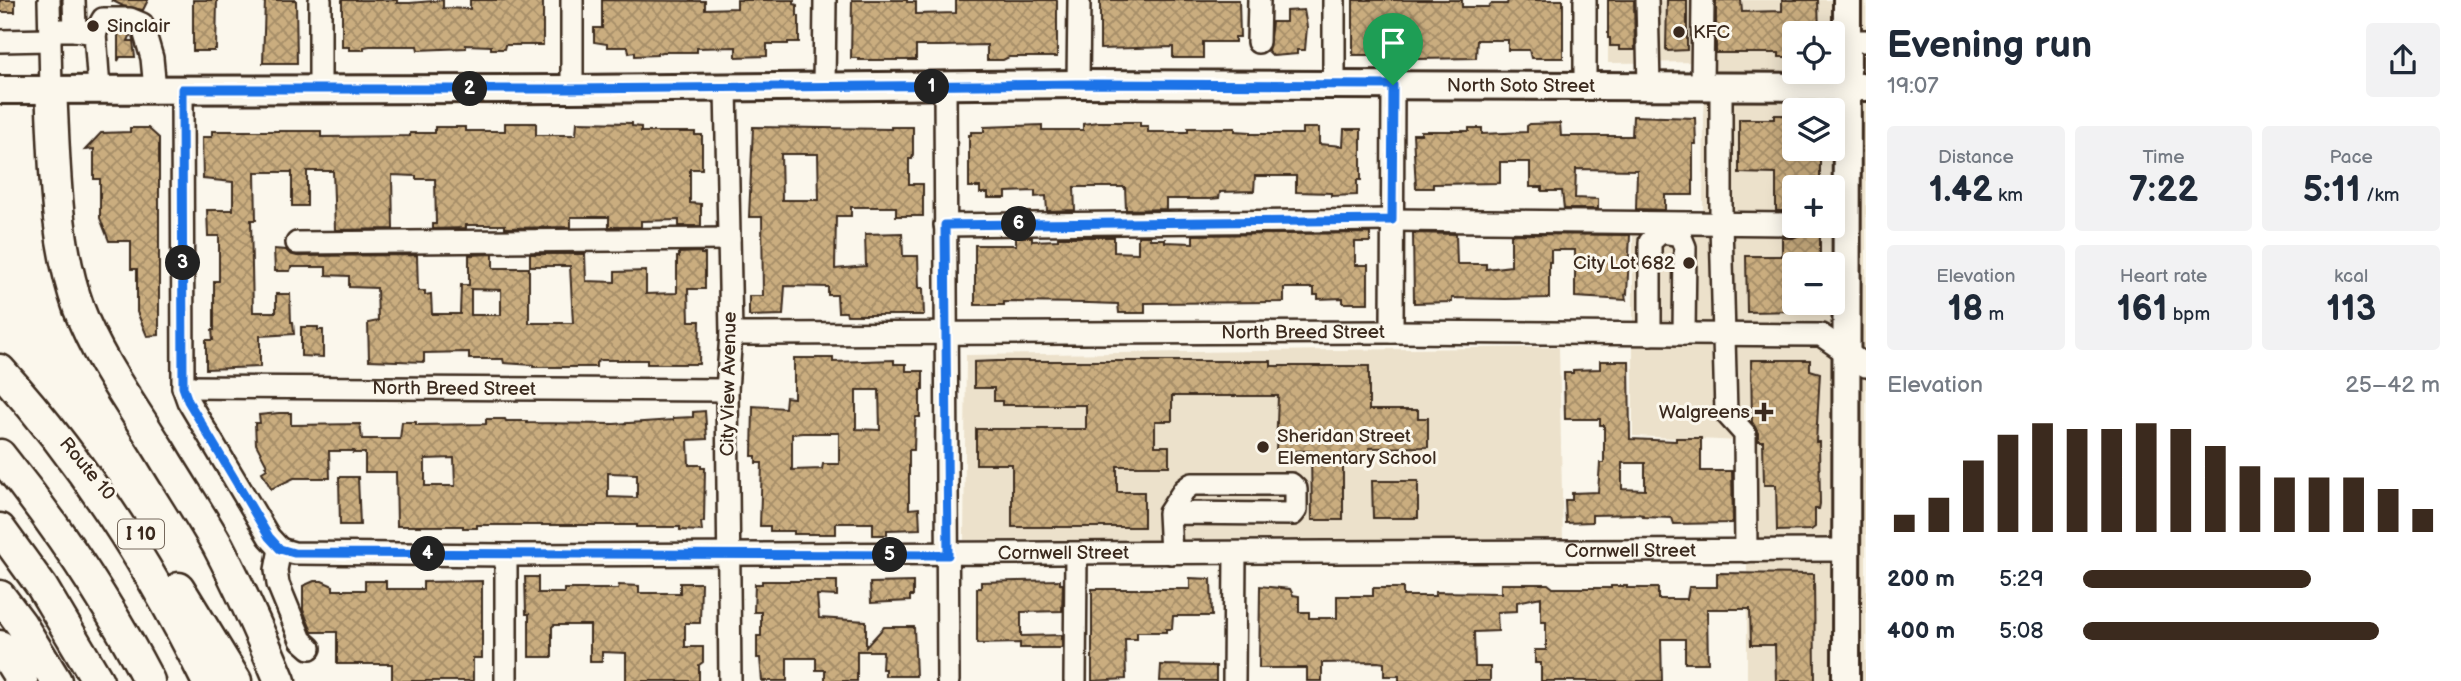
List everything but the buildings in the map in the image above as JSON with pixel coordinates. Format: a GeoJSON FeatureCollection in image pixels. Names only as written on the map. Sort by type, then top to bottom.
{"type":"FeatureCollection","features":[{"type":"Feature","properties":{"kind":"highway"},"geometry":{"type":"LineString","coordinates":[[51,89],[58,211],[69,278],[80,310],[92,337],[217,545],[256,623],[280,681]]}},
{"type":"Feature","properties":{"kind":"highway","name":"I 10"},"geometry":{"type":"LineString","coordinates":[[0,370],[27,401]]}},
{"type":"Feature","properties":{"kind":"highway"},"geometry":{"type":"LineString","coordinates":[[27,401],[65,448],[122,530],[171,611],[207,681]]}},
{"type":"Feature","properties":{"kind":"highway","name":"Route 10"},"geometry":{"type":"LineString","coordinates":[[27,401],[67,444],[144,539],[181,591],[236,681]]}},
{"type":"Feature","properties":{"kind":"highway"},"geometry":{"type":"LineString","coordinates":[[0,456],[55,526],[83,567],[149,681]]}},
{"type":"Feature","properties":{"kind":"highway"},"geometry":{"type":"LineString","coordinates":[[0,529],[43,587],[99,681]]}},
{"type":"Feature","properties":{"kind":"highway"},"geometry":{"type":"LineString","coordinates":[[0,596],[21,624],[56,681]]}},
{"type":"Feature","properties":{"kind":"highway"},"geometry":{"type":"LineString","coordinates":[[0,646],[22,681]]}},
{"type":"Feature","properties":{"kind":"main road"},"geometry":{"type":"LineString","coordinates":[[1845,184],[1857,87],[1857,41],[1847,0]]}},
{"type":"Feature","properties":{"kind":"main road","name":"North Soto Street"},"geometry":{"type":"LineString","coordinates":[[0,90],[945,87],[1078,84],[1857,87]]}},
{"type":"Feature","properties":{"kind":"main road"},"geometry":{"type":"LineString","coordinates":[[1842,238],[1857,360],[1847,550],[1846,681]]}},
{"type":"Feature","properties":{"kind":"street"},"geometry":{"type":"LineString","coordinates":[[49,0],[51,89]]}},
{"type":"Feature","properties":{"kind":"street"},"geometry":{"type":"LineString","coordinates":[[74,0],[99,89]]}},
{"type":"Feature","properties":{"kind":"street"},"geometry":{"type":"LineString","coordinates":[[320,0],[320,90]]}},
{"type":"Feature","properties":{"kind":"street"},"geometry":{"type":"LineString","coordinates":[[572,0],[572,89]]}},
{"type":"Feature","properties":{"kind":"street"},"geometry":{"type":"LineString","coordinates":[[824,87],[825,0]]}},
{"type":"Feature","properties":{"kind":"street"},"geometry":{"type":"LineString","coordinates":[[1078,84],[1079,0]]}},
{"type":"Feature","properties":{"kind":"street"},"geometry":{"type":"LineString","coordinates":[[1258,42],[1259,0]]}},
{"type":"Feature","properties":{"kind":"street"},"geometry":{"type":"LineString","coordinates":[[1334,0],[1334,85]]}},
{"type":"Feature","properties":{"kind":"street"},"geometry":{"type":"LineString","coordinates":[[1585,0],[1585,86]]}},
{"type":"Feature","properties":{"kind":"street"},"geometry":{"type":"LineString","coordinates":[[1647,0],[1649,86]]}},
{"type":"Feature","properties":{"kind":"street"},"geometry":{"type":"LineString","coordinates":[[1648,56],[1661,45],[1661,0]]}},
{"type":"Feature","properties":{"kind":"street"},"geometry":{"type":"LineString","coordinates":[[1703,0],[1721,223],[1726,413],[1745,434],[1746,551]]}},
{"type":"Feature","properties":{"kind":"street"},"geometry":{"type":"LineString","coordinates":[[0,41],[85,32],[103,19],[130,19],[142,24],[152,58],[155,89]]}},
{"type":"Feature","properties":{"kind":"street"},"geometry":{"type":"LineString","coordinates":[[1392,332],[1393,85]]}},
{"type":"Feature","properties":{"kind":"street"},"geometry":{"type":"LineString","coordinates":[[945,87],[948,681]]}},
{"type":"Feature","properties":{"kind":"street","name":"City View Avenue"},"geometry":{"type":"LineString","coordinates":[[726,88],[731,334],[727,390],[730,681]]}},
{"type":"Feature","properties":{"kind":"street"},"geometry":{"type":"LineString","coordinates":[[182,89],[183,387],[188,401],[269,537],[280,549],[276,570],[278,584],[302,640],[310,648]]}},
{"type":"Feature","properties":{"kind":"street"},"geometry":{"type":"LineString","coordinates":[[945,225],[1392,220],[1782,224]]}},
{"type":"Feature","properties":{"kind":"street"},"geometry":{"type":"LineString","coordinates":[[1650,334],[1650,242],[1661,232],[1680,235],[1685,247],[1684,334]]}},
{"type":"Feature","properties":{"kind":"street"},"geometry":{"type":"LineString","coordinates":[[297,243],[729,239]]}},
{"type":"Feature","properties":{"kind":"street","name":"North Breed Street"},"geometry":{"type":"LineString","coordinates":[[731,334],[1392,332],[1821,335],[1857,360]]}},
{"type":"Feature","properties":{"kind":"street","name":"North Breed Street"},"geometry":{"type":"LineString","coordinates":[[183,387],[727,390]]}},
{"type":"Feature","properties":{"kind":"street"},"geometry":{"type":"LineString","coordinates":[[1169,513],[1293,514],[1296,510],[1296,489],[1291,484],[1192,484],[1184,490],[1169,513],[1171,553]]}},
{"type":"Feature","properties":{"kind":"street","name":"Cornwell Street"},"geometry":{"type":"LineString","coordinates":[[280,549],[294,553],[506,555],[1847,550]]}},
{"type":"Feature","properties":{"kind":"street"},"geometry":{"type":"LineString","coordinates":[[1234,681],[1235,553]]}},
{"type":"Feature","properties":{"kind":"street"},"geometry":{"type":"LineString","coordinates":[[1075,681],[1076,554]]}},
{"type":"Feature","properties":{"kind":"street"},"geometry":{"type":"LineString","coordinates":[[506,555],[506,681]]}},
{"type":"Feature","properties":{"kind":"shaded area"},"geometry":{"type":"Polygon","coordinates":[[[1608,0],[1866,0],[1866,681],[1747,681],[1747,567],[1741,441],[1633,436],[1633,216],[1703,216],[1707,62],[1608,63],[1608,0]]]}},
{"type":"Feature","properties":{"kind":"shaded area","name":"Sheridan Street Elementary School"},"geometry":{"type":"Polygon","coordinates":[[[1559,347],[1563,542],[964,540],[966,355],[1559,347]]]}},
{"type":"Feature","properties":{"kind":"place","name":"Sinclair"},"geometry":{"type":"Point","coordinates":[93,26]}},
{"type":"Feature","properties":{"kind":"place","name":"KFC"},"geometry":{"type":"Point","coordinates":[1679,32]}},
{"type":"Feature","properties":{"kind":"place","name":"City Lot 682"},"geometry":{"type":"Point","coordinates":[1689,263]}},
{"type":"Feature","properties":{"kind":"place","name":"Walgreens"},"geometry":{"type":"Point","coordinates":[1764,412]}},
{"type":"Feature","properties":{"kind":"place","name":"Sheridan Street Elementary School"},"geometry":{"type":"Point","coordinates":[1263,447]}},
{"type":"Feature","properties":{"kind":"route"},"geometry":{"type":"LineString","coordinates":[[1393,85],[1392,220],[945,225],[948,555],[294,553],[280,549],[269,537],[188,401],[183,387],[182,89],[1393,85]]}}]}
